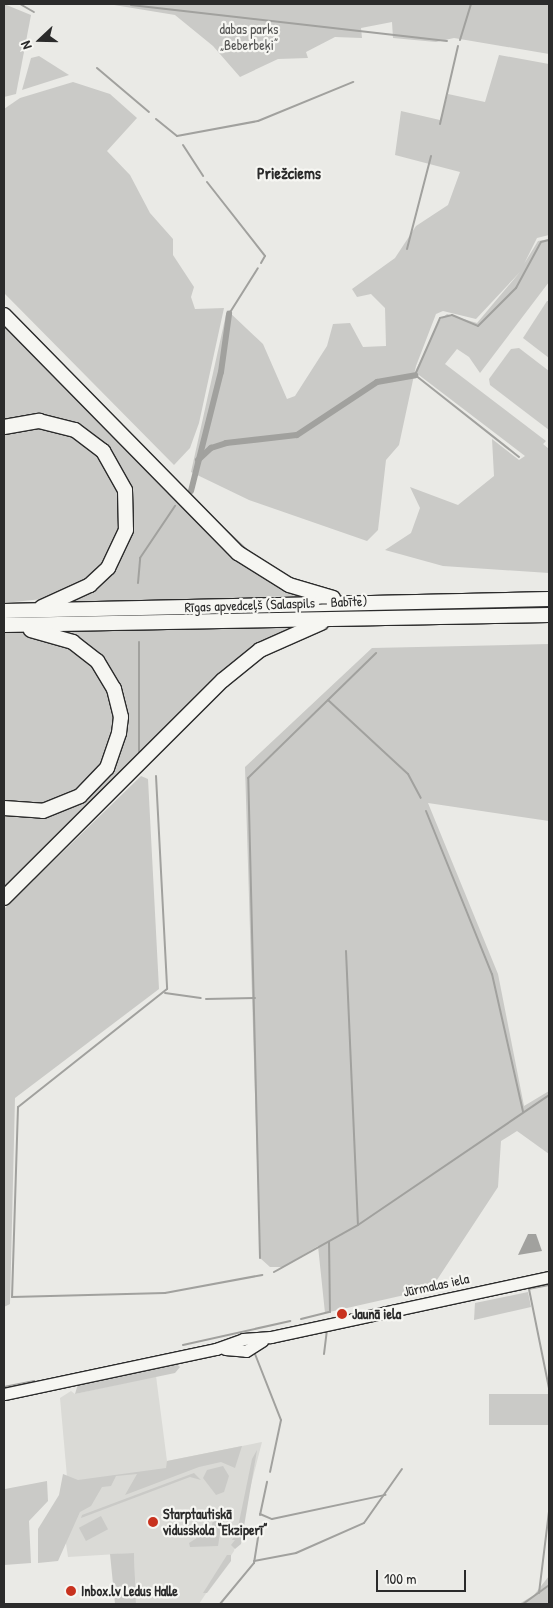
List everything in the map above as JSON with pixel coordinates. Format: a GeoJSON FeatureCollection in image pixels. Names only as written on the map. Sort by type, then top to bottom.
{"type":"FeatureCollection","features":[{"type":"Feature","properties":{"kind":"highway"},"geometry":{"type":"LineString","coordinates":[[4,315],[238,553],[289,585],[344,601]]}},
{"type":"Feature","properties":{"kind":"highway"},"geometry":{"type":"LineString","coordinates":[[4,427],[39,422],[81,433],[115,467],[126,500],[126,530],[108,568],[90,585],[32,610]]}},
{"type":"Feature","properties":{"kind":"highway","name":"Rīgas apvedceļš (Salaspils — Babīte)"},"geometry":{"type":"LineString","coordinates":[[4,611],[344,601],[549,599]]}},
{"type":"Feature","properties":{"kind":"highway","name":"Rīgas apvedceļš (Salaspils — Babīte)"},"geometry":{"type":"LineString","coordinates":[[8,625],[549,615]]}},
{"type":"Feature","properties":{"kind":"highway"},"geometry":{"type":"LineString","coordinates":[[4,898],[223,680],[260,650],[334,618]]}},
{"type":"Feature","properties":{"kind":"highway"},"geometry":{"type":"LineString","coordinates":[[4,808],[44,811],[80,796],[107,768],[116,747],[121,717],[114,689],[90,654],[64,639],[8,625]]}},
{"type":"Feature","properties":{"kind":"main road"},"geometry":{"type":"LineString","coordinates":[[530,616],[549,620]]}},
{"type":"Feature","properties":{"kind":"main road","name":"Jūrmalas iela"},"geometry":{"type":"LineString","coordinates":[[4,1394],[216,1349],[244,1345],[270,1337],[549,1277]]}},
{"type":"Feature","properties":{"kind":"shaded area"},"geometry":{"type":"Polygon","coordinates":[[[528,1234],[536,1234],[542,1251],[518,1255],[528,1234]]]}},
{"type":"Feature","properties":{"kind":"shaded area","name":"Starptautiskā vidusskola “Ekziperī”"},"geometry":{"type":"Polygon","coordinates":[[[156,1376],[167,1461],[262,1442],[234,1551],[199,1604],[136,1604],[134,1553],[68,1557],[61,1509],[72,1479],[67,1477],[60,1398],[71,1391],[75,1394],[156,1376]]]}},
{"type":"Feature","properties":{"kind":"green space"},"geometry":{"type":"Polygon","coordinates":[[[4,4],[31,15],[16,94],[4,97],[4,4]]]}},
{"type":"Feature","properties":{"kind":"green space","name":"dabas parks „Beberbeķi”"},"geometry":{"type":"Polygon","coordinates":[[[108,4],[549,4],[549,54],[454,38],[436,42],[393,38],[392,22],[361,28],[362,38],[335,37],[306,52],[308,58],[278,59],[240,77],[213,46],[175,15],[108,4]]]}},
{"type":"Feature","properties":{"kind":"green space"},"geometry":{"type":"Polygon","coordinates":[[[499,55],[549,64],[549,235],[537,238],[524,264],[538,241],[549,239],[549,282],[480,373],[469,357],[457,349],[445,364],[546,441],[543,444],[549,449],[549,573],[443,566],[385,550],[411,533],[420,508],[410,487],[458,505],[494,476],[492,439],[519,460],[525,456],[415,372],[440,320],[447,314],[477,323],[520,272],[476,319],[443,311],[436,314],[416,366],[399,445],[386,460],[378,530],[367,541],[249,500],[191,472],[227,310],[263,344],[287,399],[295,396],[327,346],[333,324],[350,323],[363,347],[386,346],[385,308],[371,294],[357,297],[352,289],[395,258],[416,226],[448,205],[460,172],[395,155],[401,111],[440,120],[448,94],[485,102],[499,55]]]}},
{"type":"Feature","properties":{"kind":"green space"},"geometry":{"type":"Polygon","coordinates":[[[39,56],[69,75],[22,90],[31,58],[39,56]]]}},
{"type":"Feature","properties":{"kind":"green space"},"geometry":{"type":"Polygon","coordinates":[[[73,82],[110,94],[137,118],[107,151],[130,175],[150,213],[173,239],[173,255],[194,287],[191,297],[195,309],[224,308],[199,423],[190,448],[174,465],[4,293],[4,109],[20,98],[73,82]]]}},
{"type":"Feature","properties":{"kind":"green space"},"geometry":{"type":"Polygon","coordinates":[[[547,301],[549,301],[549,358],[523,338],[547,301]]]}},
{"type":"Feature","properties":{"kind":"green space"},"geometry":{"type":"Polygon","coordinates":[[[4,323],[210,532],[300,596],[71,602],[117,563],[128,484],[108,449],[79,427],[4,423],[4,323]]]}},
{"type":"Feature","properties":{"kind":"green space"},"geometry":{"type":"Polygon","coordinates":[[[519,348],[549,371],[549,430],[490,385],[489,379],[511,349],[519,348]]]}},
{"type":"Feature","properties":{"kind":"green space"},"geometry":{"type":"Polygon","coordinates":[[[32,426],[67,432],[95,450],[118,484],[121,534],[96,576],[52,598],[4,603],[4,434],[32,426]]]}},
{"type":"Feature","properties":{"kind":"green space"},"geometry":{"type":"Polygon","coordinates":[[[305,625],[265,645],[4,891],[4,812],[31,816],[109,772],[117,688],[60,631],[305,625]]]}},
{"type":"Feature","properties":{"kind":"green space"},"geometry":{"type":"Polygon","coordinates":[[[4,633],[32,633],[64,643],[93,664],[112,697],[116,725],[102,767],[74,795],[49,805],[4,803],[4,633]]]}},
{"type":"Feature","properties":{"kind":"green space"},"geometry":{"type":"Polygon","coordinates":[[[549,644],[549,821],[428,803],[498,974],[524,1106],[549,1091],[549,1154],[517,1131],[501,1141],[498,1187],[431,1289],[325,1313],[318,1246],[283,1267],[270,1267],[260,1258],[245,767],[372,648],[549,644]]]}},
{"type":"Feature","properties":{"kind":"green space"},"geometry":{"type":"Polygon","coordinates":[[[141,776],[148,779],[159,989],[15,1098],[10,1304],[4,1307],[4,909],[141,776]]]}},
{"type":"Feature","properties":{"kind":"green space"},"geometry":{"type":"Polygon","coordinates":[[[528,1292],[531,1307],[474,1320],[475,1303],[528,1292]]]}},
{"type":"Feature","properties":{"kind":"green space"},"geometry":{"type":"Polygon","coordinates":[[[175,1363],[180,1367],[175,1373],[75,1394],[78,1384],[175,1363]]]}},
{"type":"Feature","properties":{"kind":"green space"},"geometry":{"type":"Polygon","coordinates":[[[489,1394],[549,1394],[549,1425],[489,1425],[489,1394]]]}},
{"type":"Feature","properties":{"kind":"green space"},"geometry":{"type":"Polygon","coordinates":[[[242,1446],[235,1468],[221,1462],[199,1467],[125,1495],[137,1474],[116,1476],[111,1486],[102,1487],[91,1506],[80,1512],[58,1561],[38,1563],[38,1529],[59,1495],[63,1474],[78,1480],[166,1468],[167,1461],[242,1446]]]}},
{"type":"Feature","properties":{"kind":"green space"},"geometry":{"type":"Polygon","coordinates":[[[257,1450],[241,1544],[235,1549],[231,1545],[235,1540],[232,1540],[237,1532],[252,1459],[257,1450]]]}},
{"type":"Feature","properties":{"kind":"green space"},"geometry":{"type":"Polygon","coordinates":[[[223,1466],[229,1476],[224,1492],[216,1495],[203,1478],[207,1470],[223,1466]]]}},
{"type":"Feature","properties":{"kind":"green space"},"geometry":{"type":"Polygon","coordinates":[[[4,1469],[5,1489],[47,1481],[48,1501],[29,1521],[31,1563],[4,1565],[4,1469]]]}},
{"type":"Feature","properties":{"kind":"green space"},"geometry":{"type":"Polygon","coordinates":[[[194,1473],[201,1480],[190,1477],[81,1518],[82,1515],[194,1473]]]}},
{"type":"Feature","properties":{"kind":"green space"},"geometry":{"type":"Polygon","coordinates":[[[215,1512],[223,1514],[218,1546],[190,1547],[189,1543],[211,1529],[215,1512]]]}},
{"type":"Feature","properties":{"kind":"green space"},"geometry":{"type":"Polygon","coordinates":[[[101,1516],[108,1529],[86,1541],[79,1528],[101,1516]]]}},
{"type":"Feature","properties":{"kind":"green space"},"geometry":{"type":"Polygon","coordinates":[[[134,1553],[136,1604],[115,1604],[110,1554],[134,1553]]]}},
{"type":"Feature","properties":{"kind":"green space"},"geometry":{"type":"Polygon","coordinates":[[[227,1555],[231,1555],[231,1561],[207,1593],[203,1593],[227,1555]]]}},
{"type":"Feature","properties":{"kind":"green space"},"geometry":{"type":"Polygon","coordinates":[[[549,1576],[549,1604],[519,1604],[534,1595],[549,1576]]]}},
{"type":"Feature","properties":{"kind":"waterway"},"geometry":{"type":"LineString","coordinates":[[20,4],[34,12]]}},
{"type":"Feature","properties":{"kind":"waterway"},"geometry":{"type":"LineString","coordinates":[[460,40],[471,4]]}},
{"type":"Feature","properties":{"kind":"waterway"},"geometry":{"type":"LineString","coordinates":[[131,5],[447,41]]}},
{"type":"Feature","properties":{"kind":"waterway"},"geometry":{"type":"LineString","coordinates":[[440,124],[458,46]]}},
{"type":"Feature","properties":{"kind":"waterway"},"geometry":{"type":"LineString","coordinates":[[97,68],[149,112]]}},
{"type":"Feature","properties":{"kind":"waterway"},"geometry":{"type":"LineString","coordinates":[[156,119],[177,136],[258,121],[353,82]]}},
{"type":"Feature","properties":{"kind":"waterway"},"geometry":{"type":"LineString","coordinates":[[183,145],[203,176]]}},
{"type":"Feature","properties":{"kind":"waterway"},"geometry":{"type":"LineString","coordinates":[[407,249],[431,156]]}},
{"type":"Feature","properties":{"kind":"waterway"},"geometry":{"type":"LineString","coordinates":[[207,182],[265,256],[261,263]]}},
{"type":"Feature","properties":{"kind":"waterway"},"geometry":{"type":"LineString","coordinates":[[519,457],[415,375],[440,318],[452,315],[478,326],[516,288],[541,242],[549,240]]}},
{"type":"Feature","properties":{"kind":"waterway"},"geometry":{"type":"LineString","coordinates":[[229,314],[258,268]]}},
{"type":"Feature","properties":{"kind":"waterway"},"geometry":{"type":"LineString","coordinates":[[191,491],[221,372],[229,314]]}},
{"type":"Feature","properties":{"kind":"waterway"},"geometry":{"type":"LineString","coordinates":[[198,460],[211,448],[226,443],[297,435],[377,382],[415,375]]}},
{"type":"Feature","properties":{"kind":"waterway"},"geometry":{"type":"LineString","coordinates":[[138,583],[140,558],[175,506]]}},
{"type":"Feature","properties":{"kind":"waterway"},"geometry":{"type":"LineString","coordinates":[[218,523],[249,552]]}},
{"type":"Feature","properties":{"kind":"waterway"},"geometry":{"type":"LineString","coordinates":[[287,576],[296,580]]}},
{"type":"Feature","properties":{"kind":"waterway"},"geometry":{"type":"LineString","coordinates":[[139,642],[139,754]]}},
{"type":"Feature","properties":{"kind":"waterway"},"geometry":{"type":"LineString","coordinates":[[260,1258],[248,778],[376,653]]}},
{"type":"Feature","properties":{"kind":"waterway"},"geometry":{"type":"LineString","coordinates":[[328,700],[408,774],[421,798]]}},
{"type":"Feature","properties":{"kind":"waterway"},"geometry":{"type":"LineString","coordinates":[[156,776],[167,989],[18,1107],[12,1297],[165,1293],[262,1275]]}},
{"type":"Feature","properties":{"kind":"waterway"},"geometry":{"type":"LineString","coordinates":[[426,811],[492,974],[523,1112]]}},
{"type":"Feature","properties":{"kind":"waterway"},"geometry":{"type":"LineString","coordinates":[[346,951],[358,1224]]}},
{"type":"Feature","properties":{"kind":"waterway"},"geometry":{"type":"LineString","coordinates":[[165,993],[201,998]]}},
{"type":"Feature","properties":{"kind":"waterway"},"geometry":{"type":"LineString","coordinates":[[206,999],[255,998]]}},
{"type":"Feature","properties":{"kind":"waterway"},"geometry":{"type":"LineString","coordinates":[[274,1272],[358,1225],[549,1095]]}},
{"type":"Feature","properties":{"kind":"waterway"},"geometry":{"type":"LineString","coordinates":[[301,1319],[330,1312],[329,1242]]}},
{"type":"Feature","properties":{"kind":"waterway"},"geometry":{"type":"LineString","coordinates":[[549,1285],[529,1289],[549,1388]]}},
{"type":"Feature","properties":{"kind":"waterway"},"geometry":{"type":"LineString","coordinates":[[183,1345],[290,1321]]}},
{"type":"Feature","properties":{"kind":"waterway"},"geometry":{"type":"LineString","coordinates":[[324,1354],[327,1330]]}},
{"type":"Feature","properties":{"kind":"waterway"},"geometry":{"type":"LineString","coordinates":[[255,1354],[281,1420],[270,1472]]}},
{"type":"Feature","properties":{"kind":"waterway"},"geometry":{"type":"LineString","coordinates":[[4,1387],[34,1381]]}},
{"type":"Feature","properties":{"kind":"waterway"},"geometry":{"type":"LineString","coordinates":[[254,1561],[296,1553],[364,1523],[402,1469]]}},
{"type":"Feature","properties":{"kind":"waterway"},"geometry":{"type":"LineString","coordinates":[[260,1515],[267,1482]]}},
{"type":"Feature","properties":{"kind":"waterway"},"geometry":{"type":"LineString","coordinates":[[260,1514],[272,1519],[385,1495]]}},
{"type":"Feature","properties":{"kind":"waterway"},"geometry":{"type":"LineString","coordinates":[[539,1593],[549,1512]]}},
{"type":"Feature","properties":{"kind":"waterway"},"geometry":{"type":"LineString","coordinates":[[220,1604],[254,1563],[259,1532]]}},
{"type":"Feature","properties":{"kind":"waterway"},"geometry":{"type":"LineString","coordinates":[[523,1604],[549,1585]]}},
{"type":"Feature","properties":{"kind":"place","name":"Jaunā iela"},"geometry":{"type":"Point","coordinates":[342,1314]}},
{"type":"Feature","properties":{"kind":"place","name":"Starptautiskā vidusskola “Ekziperī”"},"geometry":{"type":"Point","coordinates":[153,1522]}},
{"type":"Feature","properties":{"kind":"place","name":"Inbox.lv Ledus Halle"},"geometry":{"type":"Point","coordinates":[71,1591]}},
{"type":"Feature","properties":{"kind":"district","name":"Priežciems"},"geometry":{"type":"Point","coordinates":[289,173]}}]}
